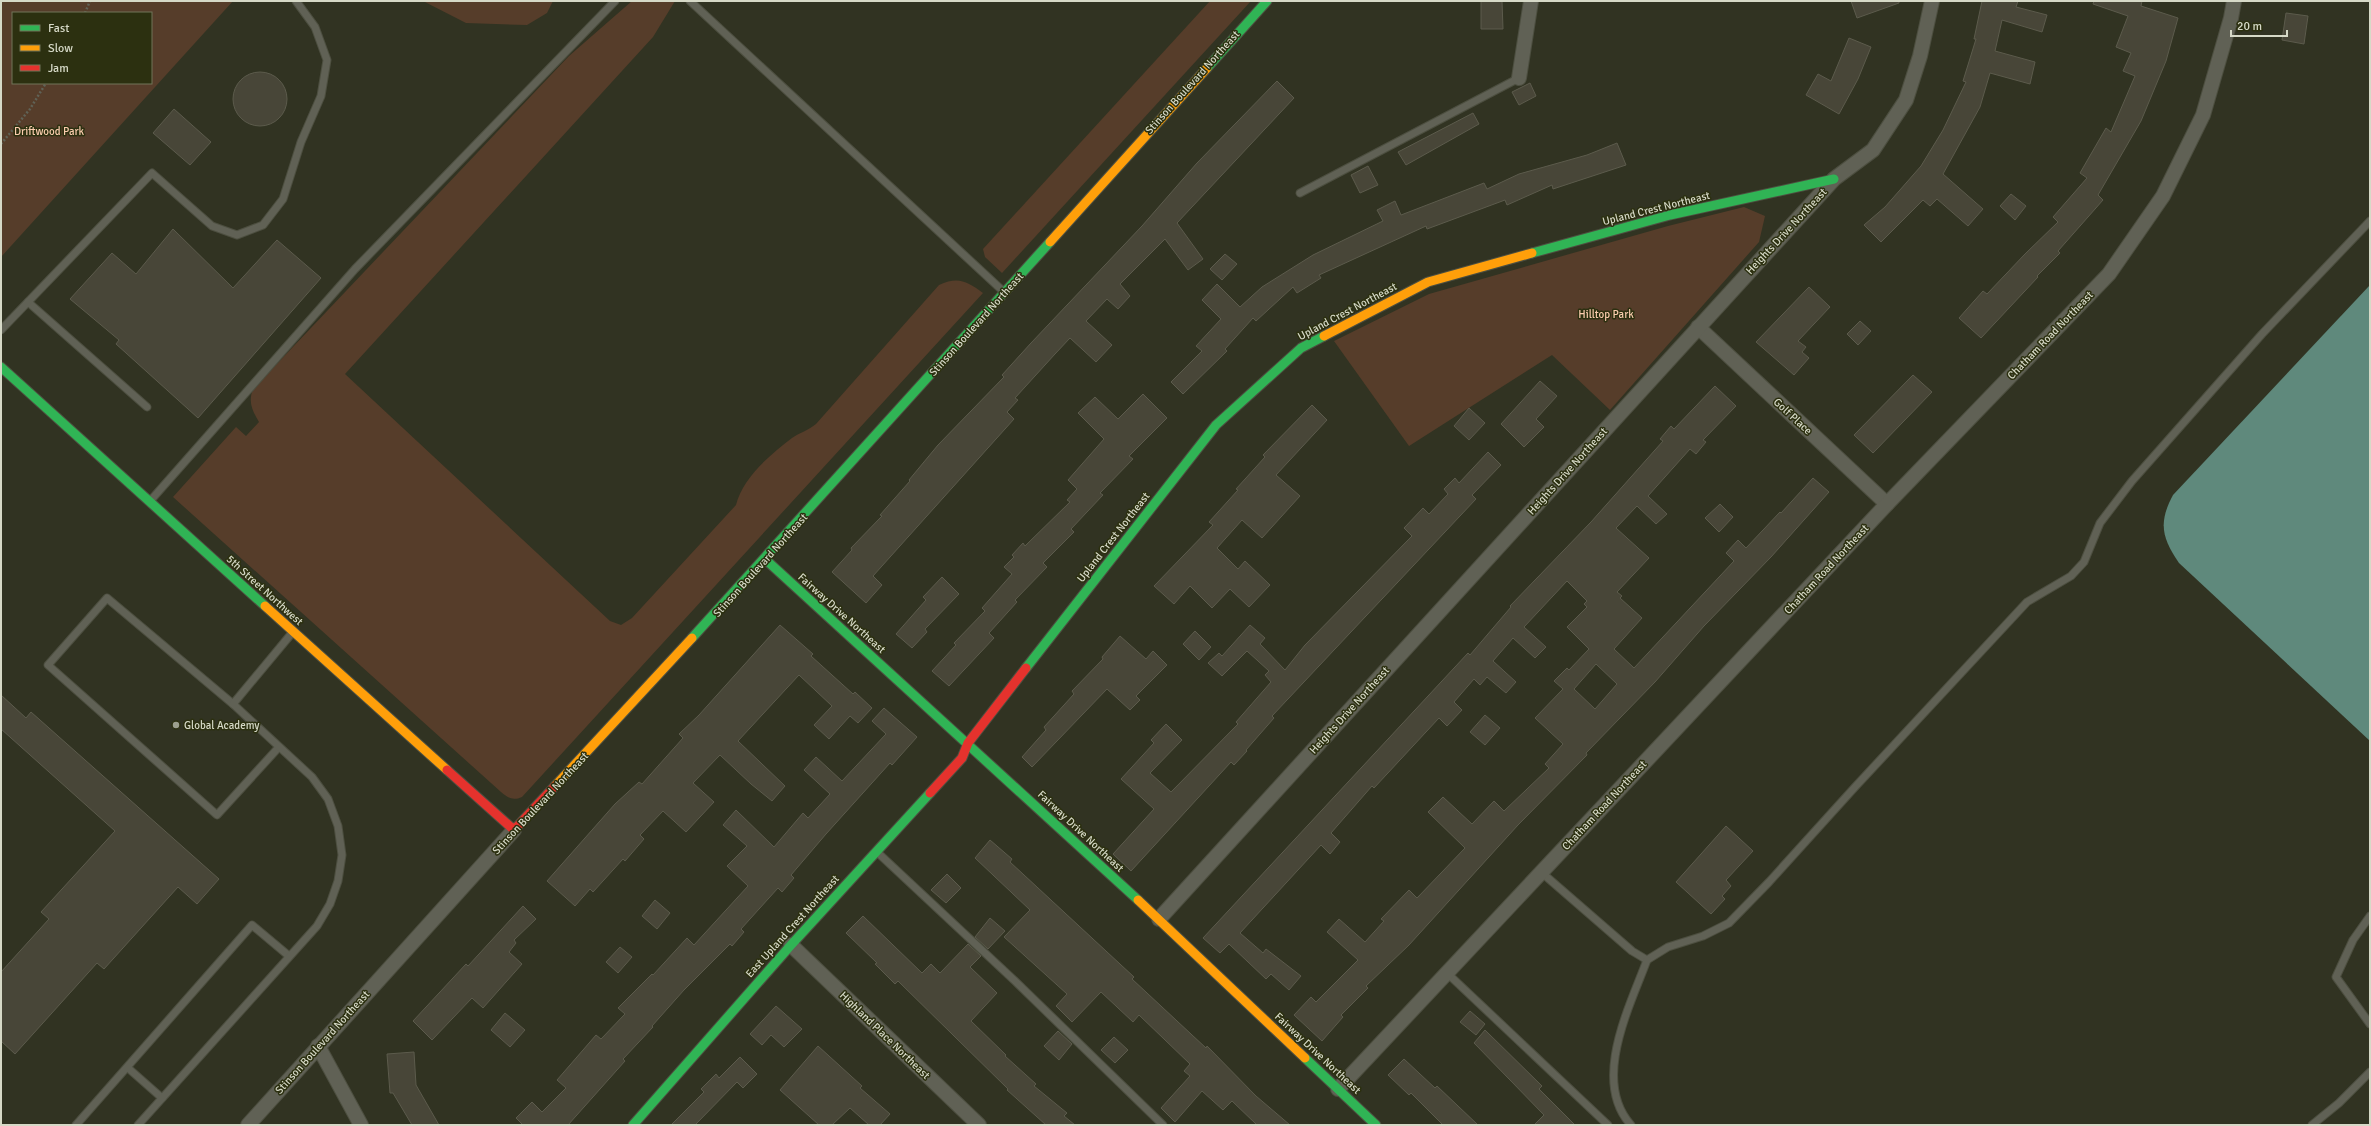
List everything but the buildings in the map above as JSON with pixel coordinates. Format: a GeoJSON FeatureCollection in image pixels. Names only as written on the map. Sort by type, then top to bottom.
{"type":"FeatureCollection","features":[{"type":"Feature","properties":{"kind":"street","name":"Stinson Boulevard Northeast"},"geometry":{"type":"LineString","coordinates":[[248,1125],[514,830],[765,559],[1267,1]]}},
{"type":"Feature","properties":{"kind":"street"},"geometry":{"type":"LineString","coordinates":[[1519,78],[1530,1]]}},
{"type":"Feature","properties":{"kind":"street","name":"Heights Drive Northeast"},"geometry":{"type":"LineString","coordinates":[[1159,919],[1834,179],[1873,150],[1906,100],[1920,56],[1932,1]]}},
{"type":"Feature","properties":{"kind":"street","name":"Chatham Road Northeast"},"geometry":{"type":"LineString","coordinates":[[1338,1089],[1887,504],[2109,274],[2163,196],[2203,115],[2231,18],[2234,1]]}},
{"type":"Feature","properties":{"kind":"street","name":"Upland Crest Northeast"},"geometry":{"type":"LineString","coordinates":[[968,743],[1216,425],[1301,348],[1428,282],[1670,215],[1834,179]]}},
{"type":"Feature","properties":{"kind":"street","name":"Golf Place"},"geometry":{"type":"LineString","coordinates":[[1698,327],[1887,504]]}},
{"type":"Feature","properties":{"kind":"street","name":"5th Street Northwest"},"geometry":{"type":"LineString","coordinates":[[1,367],[514,830]]}},
{"type":"Feature","properties":{"kind":"street","name":"Fairway Drive Northeast"},"geometry":{"type":"LineString","coordinates":[[765,559],[1159,919],[1376,1125]]}},
{"type":"Feature","properties":{"kind":"street","name":"East Upland Crest Northeast"},"geometry":{"type":"LineString","coordinates":[[633,1125],[791,945],[962,758],[968,743]]}},
{"type":"Feature","properties":{"kind":"street","name":"Highland Place Northeast"},"geometry":{"type":"LineString","coordinates":[[791,945],[979,1125]]}},
{"type":"Feature","properties":{"kind":"street"},"geometry":{"type":"LineString","coordinates":[[318,1046],[361,1125]]}},
{"type":"Feature","properties":{"kind":"lane"},"geometry":{"type":"LineString","coordinates":[[1,330],[152,173],[212,226],[238,235],[263,225],[283,198],[301,142],[321,96],[327,60],[315,27],[296,1]]}},
{"type":"Feature","properties":{"kind":"lane"},"geometry":{"type":"LineString","coordinates":[[150,502],[355,269],[614,1]]}},
{"type":"Feature","properties":{"kind":"lane"},"geometry":{"type":"LineString","coordinates":[[690,1],[1004,292]]}},
{"type":"Feature","properties":{"kind":"lane"},"geometry":{"type":"LineString","coordinates":[[1300,193],[1519,78]]}},
{"type":"Feature","properties":{"kind":"lane"},"geometry":{"type":"LineString","coordinates":[[1631,1125],[1618,1104],[1613,1081],[1613,1057],[1647,960],[1668,947],[1703,936],[1729,923],[1769,882],[1854,787],[2026,602],[2071,576],[2084,562],[2100,523],[2132,481],[2262,334],[2370,221]]}},
{"type":"Feature","properties":{"kind":"lane"},"geometry":{"type":"LineString","coordinates":[[28,302],[147,406]]}},
{"type":"Feature","properties":{"kind":"lane"},"geometry":{"type":"LineString","coordinates":[[138,1125],[317,926],[330,904],[338,881],[342,855],[338,826],[328,799],[312,777],[232,704],[107,598],[48,665],[217,815],[279,748]]}},
{"type":"Feature","properties":{"kind":"lane"},"geometry":{"type":"LineString","coordinates":[[232,704],[293,631]]}},
{"type":"Feature","properties":{"kind":"lane"},"geometry":{"type":"LineString","coordinates":[[876,851],[1015,980],[1163,1125]]}},
{"type":"Feature","properties":{"kind":"lane"},"geometry":{"type":"LineString","coordinates":[[1541,872],[1632,951],[1647,960]]}},
{"type":"Feature","properties":{"kind":"lane"},"geometry":{"type":"LineString","coordinates":[[2370,916],[2353,940],[2336,977],[2370,1024]]}},
{"type":"Feature","properties":{"kind":"lane"},"geometry":{"type":"LineString","coordinates":[[76,1125],[252,926],[289,956]]}},
{"type":"Feature","properties":{"kind":"lane"},"geometry":{"type":"LineString","coordinates":[[1447,973],[1608,1125]]}},
{"type":"Feature","properties":{"kind":"lane"},"geometry":{"type":"LineString","coordinates":[[128,1068],[162,1098]]}},
{"type":"Feature","properties":{"kind":"lane"},"geometry":{"type":"LineString","coordinates":[[2312,1125],[2339,1103],[2370,1072]]}},
{"type":"Feature","properties":{"kind":"path"},"geometry":{"type":"LineString","coordinates":[[85,12],[90,1]]}},
{"type":"Feature","properties":{"kind":"path"},"geometry":{"type":"LineString","coordinates":[[1,144],[30,109],[45,84]]}},
{"type":"Feature","properties":{"kind":"green space","name":"Driftwood Park"},"geometry":{"type":"Polygon","coordinates":[[[1,1],[233,1],[1,257],[1,1]]]}},
{"type":"Feature","properties":{"kind":"green space"},"geometry":{"type":"Polygon","coordinates":[[[423,1],[553,1],[547,13],[527,25],[466,23],[423,1]]]}},
{"type":"Feature","properties":{"kind":"green space"},"geometry":{"type":"Polygon","coordinates":[[[632,1],[675,1],[653,37],[345,374],[610,621],[621,625],[632,618],[736,505],[745,485],[758,467],[792,438],[816,424],[939,285],[957,280],[972,285],[983,293],[522,797],[513,799],[501,792],[173,497],[236,427],[246,436],[259,422],[254,414],[251,402],[253,389],[569,56],[632,1]]]}},
{"type":"Feature","properties":{"kind":"green space"},"geometry":{"type":"Polygon","coordinates":[[[1210,1],[1251,1],[1002,273],[985,257],[983,249],[1210,1]]]}},
{"type":"Feature","properties":{"kind":"green space","name":"Hilltop Park"},"geometry":{"type":"Polygon","coordinates":[[[1744,207],[1765,216],[1759,242],[1610,410],[1552,355],[1409,446],[1334,341],[1429,294],[1668,226],[1744,207]]]}},
{"type":"Feature","properties":{"kind":"water"},"geometry":{"type":"Polygon","coordinates":[[[2370,285],[2370,741],[2179,563],[2166,538],[2164,522],[2168,505],[2173,495],[2370,285]]]}},
{"type":"Feature","properties":{"kind":"traffic: fast"},"geometry":{"type":"LineString","coordinates":[[1207,68],[1267,1]]}},
{"type":"Feature","properties":{"kind":"traffic: fast"},"geometry":{"type":"LineString","coordinates":[[1532,253],[1670,215],[1834,179]]}},
{"type":"Feature","properties":{"kind":"traffic: fast"},"geometry":{"type":"LineString","coordinates":[[692,638],[1050,242]]}},
{"type":"Feature","properties":{"kind":"traffic: fast"},"geometry":{"type":"LineString","coordinates":[[1026,668],[1216,425],[1301,348],[1324,336]]}},
{"type":"Feature","properties":{"kind":"traffic: fast"},"geometry":{"type":"LineString","coordinates":[[1,367],[265,606]]}},
{"type":"Feature","properties":{"kind":"traffic: fast"},"geometry":{"type":"LineString","coordinates":[[765,559],[1138,900]]}},
{"type":"Feature","properties":{"kind":"traffic: fast"},"geometry":{"type":"LineString","coordinates":[[633,1125],[791,945],[930,793]]}},
{"type":"Feature","properties":{"kind":"traffic: fast"},"geometry":{"type":"LineString","coordinates":[[1305,1058],[1376,1125]]}},
{"type":"Feature","properties":{"kind":"traffic: slow"},"geometry":{"type":"LineString","coordinates":[[1050,242],[1207,68]]}},
{"type":"Feature","properties":{"kind":"traffic: slow"},"geometry":{"type":"LineString","coordinates":[[1324,336],[1428,282],[1532,253]]}},
{"type":"Feature","properties":{"kind":"traffic: slow"},"geometry":{"type":"LineString","coordinates":[[265,606],[447,770]]}},
{"type":"Feature","properties":{"kind":"traffic: slow"},"geometry":{"type":"LineString","coordinates":[[555,786],[692,638]]}},
{"type":"Feature","properties":{"kind":"traffic: slow"},"geometry":{"type":"LineString","coordinates":[[1138,900],[1305,1058]]}},
{"type":"Feature","properties":{"kind":"traffic: jam"},"geometry":{"type":"LineString","coordinates":[[930,793],[962,758],[968,743],[1026,668]]}},
{"type":"Feature","properties":{"kind":"traffic: jam"},"geometry":{"type":"LineString","coordinates":[[447,770],[514,830],[555,786]]}},
{"type":"Feature","properties":{"kind":"place","name":"Global Academy"},"geometry":{"type":"Point","coordinates":[176,725]}}]}
